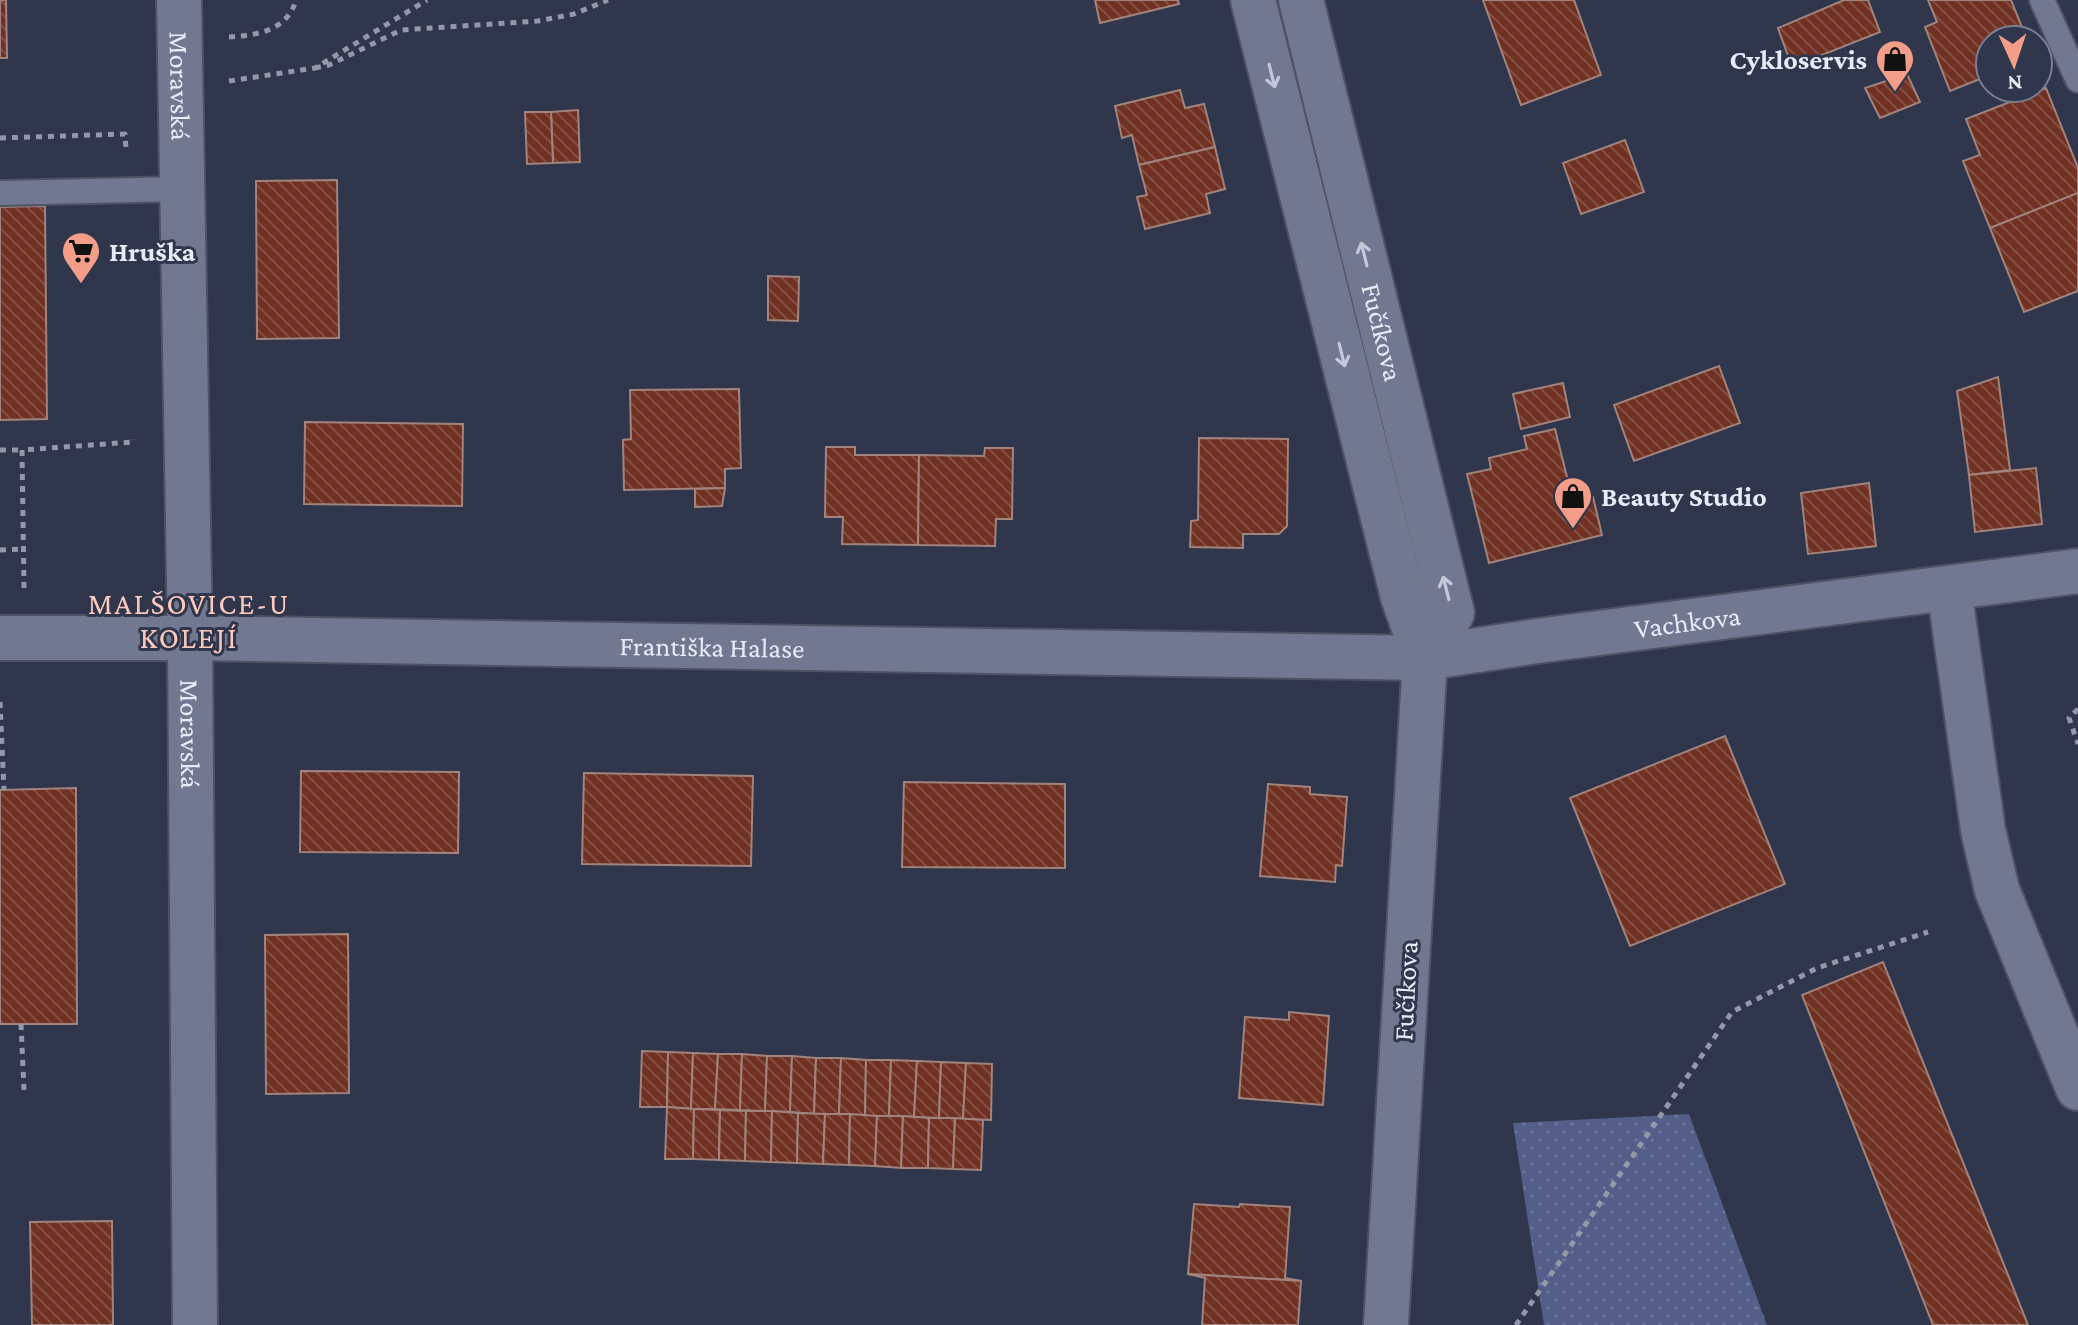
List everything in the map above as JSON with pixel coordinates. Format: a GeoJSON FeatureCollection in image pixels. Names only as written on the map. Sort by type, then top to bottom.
{"type":"FeatureCollection","features":[{"type":"Feature","properties":{"kind":"street","name":"Fučíkova"},"geometry":{"type":"LineString","coordinates":[[1253,0],[1403,597],[1425,658],[1386,1325]]}},
{"type":"Feature","properties":{"kind":"street","name":"Fučíkova"},"geometry":{"type":"LineString","coordinates":[[1301,0],[1452,613],[1425,658]]}},
{"type":"Feature","properties":{"kind":"street","name":"Moravská"},"geometry":{"type":"LineString","coordinates":[[179,21],[190,638],[195,1325]]}},
{"type":"Feature","properties":{"kind":"street","name":"Vachkova"},"geometry":{"type":"LineString","coordinates":[[1425,658],[2078,571]]}},
{"type":"Feature","properties":{"kind":"street"},"geometry":{"type":"LineString","coordinates":[[1949,588],[1981,816],[1997,890],[2078,1088]]}},
{"type":"Feature","properties":{"kind":"street","name":"Františka Halase"},"geometry":{"type":"LineString","coordinates":[[12,638],[190,638],[1425,658]]}},
{"type":"Feature","properties":{"kind":"lane"},"geometry":{"type":"LineString","coordinates":[[2042,0],[2078,80]]}},
{"type":"Feature","properties":{"kind":"lane"},"geometry":{"type":"LineString","coordinates":[[0,193],[182,189]]}},
{"type":"Feature","properties":{"kind":"path"},"geometry":{"type":"LineString","coordinates":[[179,21],[250,36],[277,28],[293,11],[296,0]]}},
{"type":"Feature","properties":{"kind":"path"},"geometry":{"type":"LineString","coordinates":[[315,68],[427,0]]}},
{"type":"Feature","properties":{"kind":"path"},"geometry":{"type":"LineString","coordinates":[[180,86],[254,78],[329,65],[401,30],[538,21],[574,14],[608,0]]}},
{"type":"Feature","properties":{"kind":"path"},"geometry":{"type":"LineString","coordinates":[[0,138],[125,134],[127,189]]}},
{"type":"Feature","properties":{"kind":"path"},"geometry":{"type":"LineString","coordinates":[[0,450],[133,442],[133,427]]}},
{"type":"Feature","properties":{"kind":"path"},"geometry":{"type":"LineString","coordinates":[[12,638],[24,549],[22,450]]}},
{"type":"Feature","properties":{"kind":"path"},"geometry":{"type":"LineString","coordinates":[[0,550],[24,549]]}},
{"type":"Feature","properties":{"kind":"path"},"geometry":{"type":"LineString","coordinates":[[0,702],[4,790]]}},
{"type":"Feature","properties":{"kind":"path"},"geometry":{"type":"LineString","coordinates":[[2078,709],[2069,718],[2078,744]]}},
{"type":"Feature","properties":{"kind":"path"},"geometry":{"type":"LineString","coordinates":[[1516,1325],[1732,1012],[1817,968],[1928,932]]}},
{"type":"Feature","properties":{"kind":"path"},"geometry":{"type":"LineString","coordinates":[[21,1024],[24,1090]]}},
{"type":"Feature","properties":{"kind":"shaded area"},"geometry":{"type":"Polygon","coordinates":[[[1689,1114],[1767,1325],[1544,1325],[1513,1123],[1689,1114]]]}},
{"type":"Feature","properties":{"kind":"building"},"geometry":{"type":"Polygon","coordinates":[[[0,0],[6,0],[7,58],[0,58],[0,0]]]}},
{"type":"Feature","properties":{"kind":"building"},"geometry":{"type":"Polygon","coordinates":[[[1095,0],[1178,0],[1179,4],[1100,23],[1095,0]]]}},
{"type":"Feature","properties":{"kind":"building"},"geometry":{"type":"Polygon","coordinates":[[[1483,0],[1574,0],[1601,75],[1521,105],[1483,0]]]}},
{"type":"Feature","properties":{"kind":"building"},"geometry":{"type":"Polygon","coordinates":[[[1844,0],[1868,0],[1880,32],[1792,67],[1778,28],[1844,0]]]}},
{"type":"Feature","properties":{"kind":"building"},"geometry":{"type":"Polygon","coordinates":[[[1928,0],[2011,0],[2021,24],[1974,24],[1974,81],[1950,91],[1925,27],[1937,22],[1928,0]]]}},
{"type":"Feature","properties":{"kind":"building"},"geometry":{"type":"Polygon","coordinates":[[[1907,74],[1920,102],[1880,118],[1865,88],[1907,74]]]}},
{"type":"Feature","properties":{"kind":"building"},"geometry":{"type":"Polygon","coordinates":[[[1180,90],[1185,108],[1204,104],[1215,147],[1139,165],[1132,135],[1122,138],[1115,106],[1180,90]]]}},
{"type":"Feature","properties":{"kind":"building"},"geometry":{"type":"Polygon","coordinates":[[[2005,104],[2052,104],[2078,168],[2078,193],[1990,228],[1963,161],[1980,155],[1966,119],[2005,104]]]}},
{"type":"Feature","properties":{"kind":"building"},"geometry":{"type":"Polygon","coordinates":[[[578,110],[580,162],[553,163],[551,112],[578,110]]]}},
{"type":"Feature","properties":{"kind":"building"},"geometry":{"type":"Polygon","coordinates":[[[525,112],[551,112],[553,163],[527,164],[525,112]]]}},
{"type":"Feature","properties":{"kind":"building"},"geometry":{"type":"Polygon","coordinates":[[[1625,140],[1644,192],[1581,214],[1563,163],[1625,140]]]}},
{"type":"Feature","properties":{"kind":"building"},"geometry":{"type":"Polygon","coordinates":[[[1215,147],[1225,189],[1206,194],[1210,213],[1145,229],[1137,197],[1147,195],[1139,165],[1215,147]]]}},
{"type":"Feature","properties":{"kind":"building"},"geometry":{"type":"Polygon","coordinates":[[[337,180],[339,338],[257,339],[256,181],[337,180]]]}},
{"type":"Feature","properties":{"kind":"building"},"geometry":{"type":"Polygon","coordinates":[[[2078,193],[2078,291],[2024,312],[1990,228],[2078,193]]]}},
{"type":"Feature","properties":{"kind":"building"},"geometry":{"type":"Polygon","coordinates":[[[45,206],[47,419],[0,420],[0,207],[45,206]]]}},
{"type":"Feature","properties":{"kind":"building"},"geometry":{"type":"Polygon","coordinates":[[[768,276],[799,277],[798,321],[768,320],[768,276]]]}},
{"type":"Feature","properties":{"kind":"building"},"geometry":{"type":"Polygon","coordinates":[[[1719,366],[1740,423],[1634,461],[1614,405],[1719,366]]]}},
{"type":"Feature","properties":{"kind":"building"},"geometry":{"type":"Polygon","coordinates":[[[1998,377],[2010,470],[1969,475],[1957,391],[1998,377]]]}},
{"type":"Feature","properties":{"kind":"building"},"geometry":{"type":"Polygon","coordinates":[[[1563,383],[1570,417],[1521,429],[1513,394],[1563,383]]]}},
{"type":"Feature","properties":{"kind":"building"},"geometry":{"type":"Polygon","coordinates":[[[739,389],[741,468],[725,469],[725,488],[624,490],[623,440],[631,439],[630,390],[739,389]]]}},
{"type":"Feature","properties":{"kind":"building"},"geometry":{"type":"Polygon","coordinates":[[[305,422],[463,424],[462,506],[304,504],[305,422]]]}},
{"type":"Feature","properties":{"kind":"building"},"geometry":{"type":"Polygon","coordinates":[[[1555,429],[1573,501],[1593,497],[1602,535],[1489,563],[1467,474],[1491,469],[1489,458],[1527,449],[1524,436],[1555,429]]]}},
{"type":"Feature","properties":{"kind":"building"},"geometry":{"type":"Polygon","coordinates":[[[1199,438],[1288,439],[1287,526],[1279,534],[1243,534],[1243,548],[1190,547],[1191,521],[1198,520],[1199,438]]]}},
{"type":"Feature","properties":{"kind":"building"},"geometry":{"type":"Polygon","coordinates":[[[826,447],[855,447],[855,455],[919,455],[918,545],[842,544],[843,517],[825,517],[826,447]]]}},
{"type":"Feature","properties":{"kind":"building"},"geometry":{"type":"Polygon","coordinates":[[[985,448],[1013,448],[1012,519],[996,519],[995,546],[918,545],[919,455],[984,456],[985,448]]]}},
{"type":"Feature","properties":{"kind":"building"},"geometry":{"type":"Polygon","coordinates":[[[2036,468],[2042,524],[1975,532],[1969,475],[2036,468]]]}},
{"type":"Feature","properties":{"kind":"building"},"geometry":{"type":"Polygon","coordinates":[[[1869,483],[1876,546],[1808,554],[1801,493],[1869,483]]]}},
{"type":"Feature","properties":{"kind":"building"},"geometry":{"type":"Polygon","coordinates":[[[725,488],[722,506],[695,507],[695,489],[725,488]]]}},
{"type":"Feature","properties":{"kind":"building"},"geometry":{"type":"Polygon","coordinates":[[[1725,736],[1785,884],[1630,946],[1570,798],[1725,736]]]}},
{"type":"Feature","properties":{"kind":"building"},"geometry":{"type":"Polygon","coordinates":[[[301,771],[459,772],[458,853],[300,852],[301,771]]]}},
{"type":"Feature","properties":{"kind":"building"},"geometry":{"type":"Polygon","coordinates":[[[584,773],[753,776],[751,866],[582,864],[584,773]]]}},
{"type":"Feature","properties":{"kind":"building"},"geometry":{"type":"Polygon","coordinates":[[[904,782],[1065,784],[1065,868],[902,867],[904,782]]]}},
{"type":"Feature","properties":{"kind":"building"},"geometry":{"type":"Polygon","coordinates":[[[1268,784],[1310,787],[1310,794],[1347,797],[1342,866],[1336,865],[1335,882],[1260,876],[1268,784]]]}},
{"type":"Feature","properties":{"kind":"building"},"geometry":{"type":"Polygon","coordinates":[[[76,788],[77,1024],[0,1024],[0,790],[76,788]]]}},
{"type":"Feature","properties":{"kind":"building"},"geometry":{"type":"Polygon","coordinates":[[[348,934],[349,1093],[266,1094],[265,935],[348,934]]]}},
{"type":"Feature","properties":{"kind":"building"},"geometry":{"type":"Polygon","coordinates":[[[1883,962],[2028,1325],[1933,1325],[1802,995],[1883,962]]]}},
{"type":"Feature","properties":{"kind":"building"},"geometry":{"type":"Polygon","coordinates":[[[1289,1012],[1329,1016],[1323,1105],[1239,1098],[1245,1017],[1289,1020],[1289,1012]]]}},
{"type":"Feature","properties":{"kind":"building"},"geometry":{"type":"Polygon","coordinates":[[[642,1051],[668,1052],[667,1107],[640,1107],[642,1051]]]}},
{"type":"Feature","properties":{"kind":"building"},"geometry":{"type":"Polygon","coordinates":[[[668,1052],[693,1053],[691,1109],[667,1107],[668,1052]]]}},
{"type":"Feature","properties":{"kind":"building"},"geometry":{"type":"Polygon","coordinates":[[[693,1053],[718,1054],[715,1109],[691,1109],[693,1053]]]}},
{"type":"Feature","properties":{"kind":"building"},"geometry":{"type":"Polygon","coordinates":[[[718,1054],[742,1054],[740,1110],[715,1109],[718,1054]]]}},
{"type":"Feature","properties":{"kind":"building"},"geometry":{"type":"Polygon","coordinates":[[[742,1054],[767,1056],[765,1111],[740,1110],[742,1054]]]}},
{"type":"Feature","properties":{"kind":"building"},"geometry":{"type":"Polygon","coordinates":[[[767,1056],[792,1056],[790,1112],[765,1111],[767,1056]]]}},
{"type":"Feature","properties":{"kind":"building"},"geometry":{"type":"Polygon","coordinates":[[[792,1056],[816,1058],[814,1114],[790,1112],[792,1056]]]}},
{"type":"Feature","properties":{"kind":"building"},"geometry":{"type":"Polygon","coordinates":[[[816,1058],[841,1058],[839,1114],[814,1114],[816,1058]]]}},
{"type":"Feature","properties":{"kind":"building"},"geometry":{"type":"Polygon","coordinates":[[[841,1058],[866,1060],[865,1116],[839,1114],[841,1058]]]}},
{"type":"Feature","properties":{"kind":"building"},"geometry":{"type":"Polygon","coordinates":[[[866,1060],[891,1060],[889,1116],[865,1116],[866,1060]]]}},
{"type":"Feature","properties":{"kind":"building"},"geometry":{"type":"Polygon","coordinates":[[[891,1060],[917,1061],[914,1117],[889,1116],[891,1060]]]}},
{"type":"Feature","properties":{"kind":"building"},"geometry":{"type":"Polygon","coordinates":[[[917,1061],[941,1062],[939,1118],[914,1117],[917,1061]]]}},
{"type":"Feature","properties":{"kind":"building"},"geometry":{"type":"Polygon","coordinates":[[[941,1062],[966,1063],[963,1119],[939,1118],[941,1062]]]}},
{"type":"Feature","properties":{"kind":"building"},"geometry":{"type":"Polygon","coordinates":[[[966,1063],[992,1064],[991,1120],[963,1119],[966,1063]]]}},
{"type":"Feature","properties":{"kind":"building"},"geometry":{"type":"Polygon","coordinates":[[[667,1107],[694,1109],[693,1159],[665,1159],[667,1107]]]}},
{"type":"Feature","properties":{"kind":"building"},"geometry":{"type":"Polygon","coordinates":[[[694,1109],[720,1110],[719,1160],[693,1159],[694,1109]]]}},
{"type":"Feature","properties":{"kind":"building"},"geometry":{"type":"Polygon","coordinates":[[[720,1110],[746,1111],[745,1161],[719,1160],[720,1110]]]}},
{"type":"Feature","properties":{"kind":"building"},"geometry":{"type":"Polygon","coordinates":[[[746,1111],[772,1111],[771,1162],[745,1161],[746,1111]]]}},
{"type":"Feature","properties":{"kind":"building"},"geometry":{"type":"Polygon","coordinates":[[[772,1111],[798,1113],[797,1163],[771,1162],[772,1111]]]}},
{"type":"Feature","properties":{"kind":"building"},"geometry":{"type":"Polygon","coordinates":[[[798,1113],[825,1114],[823,1164],[797,1163],[798,1113]]]}},
{"type":"Feature","properties":{"kind":"building"},"geometry":{"type":"Polygon","coordinates":[[[825,1114],[850,1114],[849,1165],[823,1164],[825,1114]]]}},
{"type":"Feature","properties":{"kind":"building"},"geometry":{"type":"Polygon","coordinates":[[[850,1114],[877,1116],[875,1166],[849,1165],[850,1114]]]}},
{"type":"Feature","properties":{"kind":"building"},"geometry":{"type":"Polygon","coordinates":[[[877,1116],[903,1116],[901,1168],[875,1166],[877,1116]]]}},
{"type":"Feature","properties":{"kind":"building"},"geometry":{"type":"Polygon","coordinates":[[[903,1116],[929,1118],[928,1168],[901,1168],[903,1116]]]}},
{"type":"Feature","properties":{"kind":"building"},"geometry":{"type":"Polygon","coordinates":[[[929,1118],[955,1118],[953,1169],[928,1168],[929,1118]]]}},
{"type":"Feature","properties":{"kind":"building"},"geometry":{"type":"Polygon","coordinates":[[[955,1118],[983,1120],[981,1170],[953,1169],[955,1118]]]}},
{"type":"Feature","properties":{"kind":"building"},"geometry":{"type":"Polygon","coordinates":[[[1194,1204],[1290,1207],[1285,1278],[1301,1281],[1188,1274],[1194,1204]]]}},
{"type":"Feature","properties":{"kind":"building"},"geometry":{"type":"Polygon","coordinates":[[[112,1221],[113,1325],[32,1325],[30,1222],[112,1221]]]}},
{"type":"Feature","properties":{"kind":"building"},"geometry":{"type":"Polygon","coordinates":[[[1188,1274],[1301,1281],[1298,1325],[1202,1325],[1205,1278],[1188,1274]]]}},
{"type":"Feature","properties":{"kind":"place","name":"Cykloservis"},"geometry":{"type":"Point","coordinates":[1895,93]}},
{"type":"Feature","properties":{"kind":"place","name":"Hruška"},"geometry":{"type":"Point","coordinates":[81,285]}},
{"type":"Feature","properties":{"kind":"place","name":"Beauty Studio"},"geometry":{"type":"Point","coordinates":[1573,530]}},
{"type":"Feature","properties":{"kind":"district","name":"MALŠOVICE-U KOLEJÍ"},"geometry":{"type":"Point","coordinates":[189,621]}}]}
